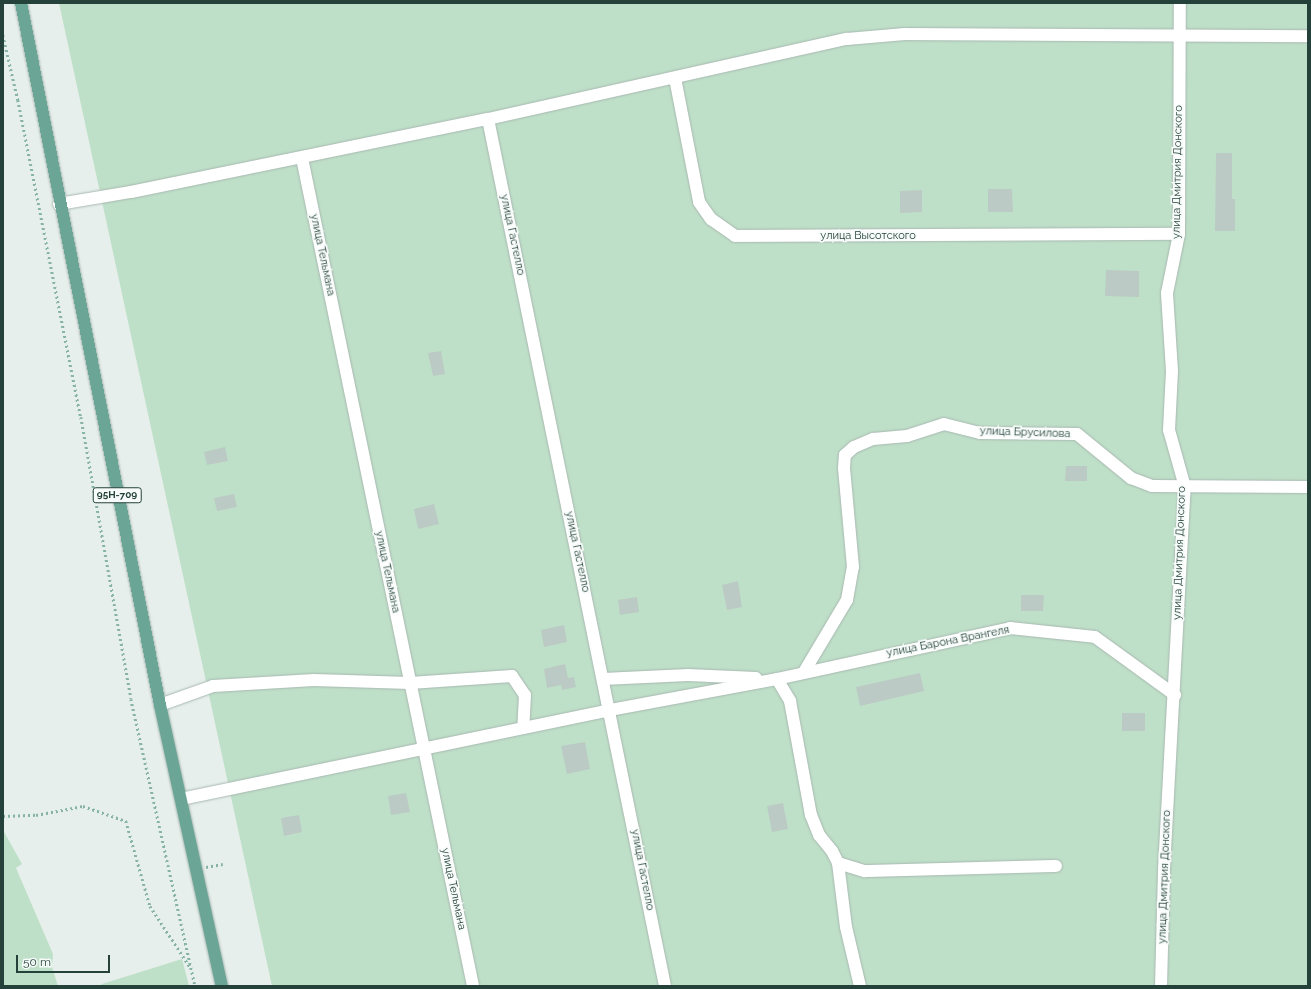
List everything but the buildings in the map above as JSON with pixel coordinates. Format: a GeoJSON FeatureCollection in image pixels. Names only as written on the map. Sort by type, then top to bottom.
{"type":"FeatureCollection","features":[{"type":"Feature","properties":{"kind":"main road","name":"95Н-709"},"geometry":{"type":"LineString","coordinates":[[21,3],[59,204],[160,705],[222,986]]}},
{"type":"Feature","properties":{"kind":"street","name":"улица Дмитрия Донского"},"geometry":{"type":"LineString","coordinates":[[1161,986],[1164,869],[1175,695],[1185,487],[1169,430],[1172,372],[1167,293],[1179,234],[1180,3]]}},
{"type":"Feature","properties":{"kind":"street"},"geometry":{"type":"LineString","coordinates":[[59,204],[302,158],[488,119],[847,40],[905,34],[1308,36]]}},
{"type":"Feature","properties":{"kind":"street","name":"улица Высотского"},"geometry":{"type":"LineString","coordinates":[[675,78],[699,202],[711,220],[735,236],[1179,234]]}},
{"type":"Feature","properties":{"kind":"street","name":"улица Гастелло"},"geometry":{"type":"LineString","coordinates":[[488,119],[610,710],[665,986]]}},
{"type":"Feature","properties":{"kind":"street","name":"улица Тельмана"},"geometry":{"type":"LineString","coordinates":[[302,158],[473,986]]}},
{"type":"Feature","properties":{"kind":"street","name":"улица Брусилова"},"geometry":{"type":"LineString","coordinates":[[804,672],[847,600],[853,567],[844,468],[846,455],[854,446],[873,439],[920,433],[944,424],[980,433],[1077,434],[1131,478],[1152,486],[1308,487]]}},
{"type":"Feature","properties":{"kind":"street","name":"улица Барона Врангеля"},"geometry":{"type":"LineString","coordinates":[[777,679],[1010,628],[1095,637],[1175,695]]}},
{"type":"Feature","properties":{"kind":"street"},"geometry":{"type":"LineString","coordinates":[[603,679],[688,675],[777,679]]}},
{"type":"Feature","properties":{"kind":"street"},"geometry":{"type":"LineString","coordinates":[[160,705],[213,686],[314,680],[410,683],[512,676],[525,695],[523,728]]}},
{"type":"Feature","properties":{"kind":"street"},"geometry":{"type":"LineString","coordinates":[[181,799],[610,710],[777,679]]}},
{"type":"Feature","properties":{"kind":"street"},"geometry":{"type":"LineString","coordinates":[[777,679],[790,701],[811,815],[818,835],[832,851],[838,863],[846,927],[860,986]]}},
{"type":"Feature","properties":{"kind":"street"},"geometry":{"type":"LineString","coordinates":[[838,863],[865,871],[1056,866]]}},
{"type":"Feature","properties":{"kind":"path"},"geometry":{"type":"LineString","coordinates":[[3,35],[18,100],[81,417],[131,699],[195,986]]}},
{"type":"Feature","properties":{"kind":"path"},"geometry":{"type":"LineString","coordinates":[[3,816],[36,815],[83,806],[126,821],[150,906],[191,968]]}},
{"type":"Feature","properties":{"kind":"path"},"geometry":{"type":"LineString","coordinates":[[196,868],[223,864]]}},
{"type":"Feature","properties":{"kind":"green space"},"geometry":{"type":"Polygon","coordinates":[[[59,3],[1308,3],[1308,986],[272,986],[59,3]]]}},
{"type":"Feature","properties":{"kind":"green space"},"geometry":{"type":"Polygon","coordinates":[[[3,830],[22,864],[16,868],[53,954],[52,967],[58,986],[3,986],[3,830]]]}},
{"type":"Feature","properties":{"kind":"green space"},"geometry":{"type":"Polygon","coordinates":[[[182,959],[189,986],[99,986],[102,984],[182,959]]]}}]}
